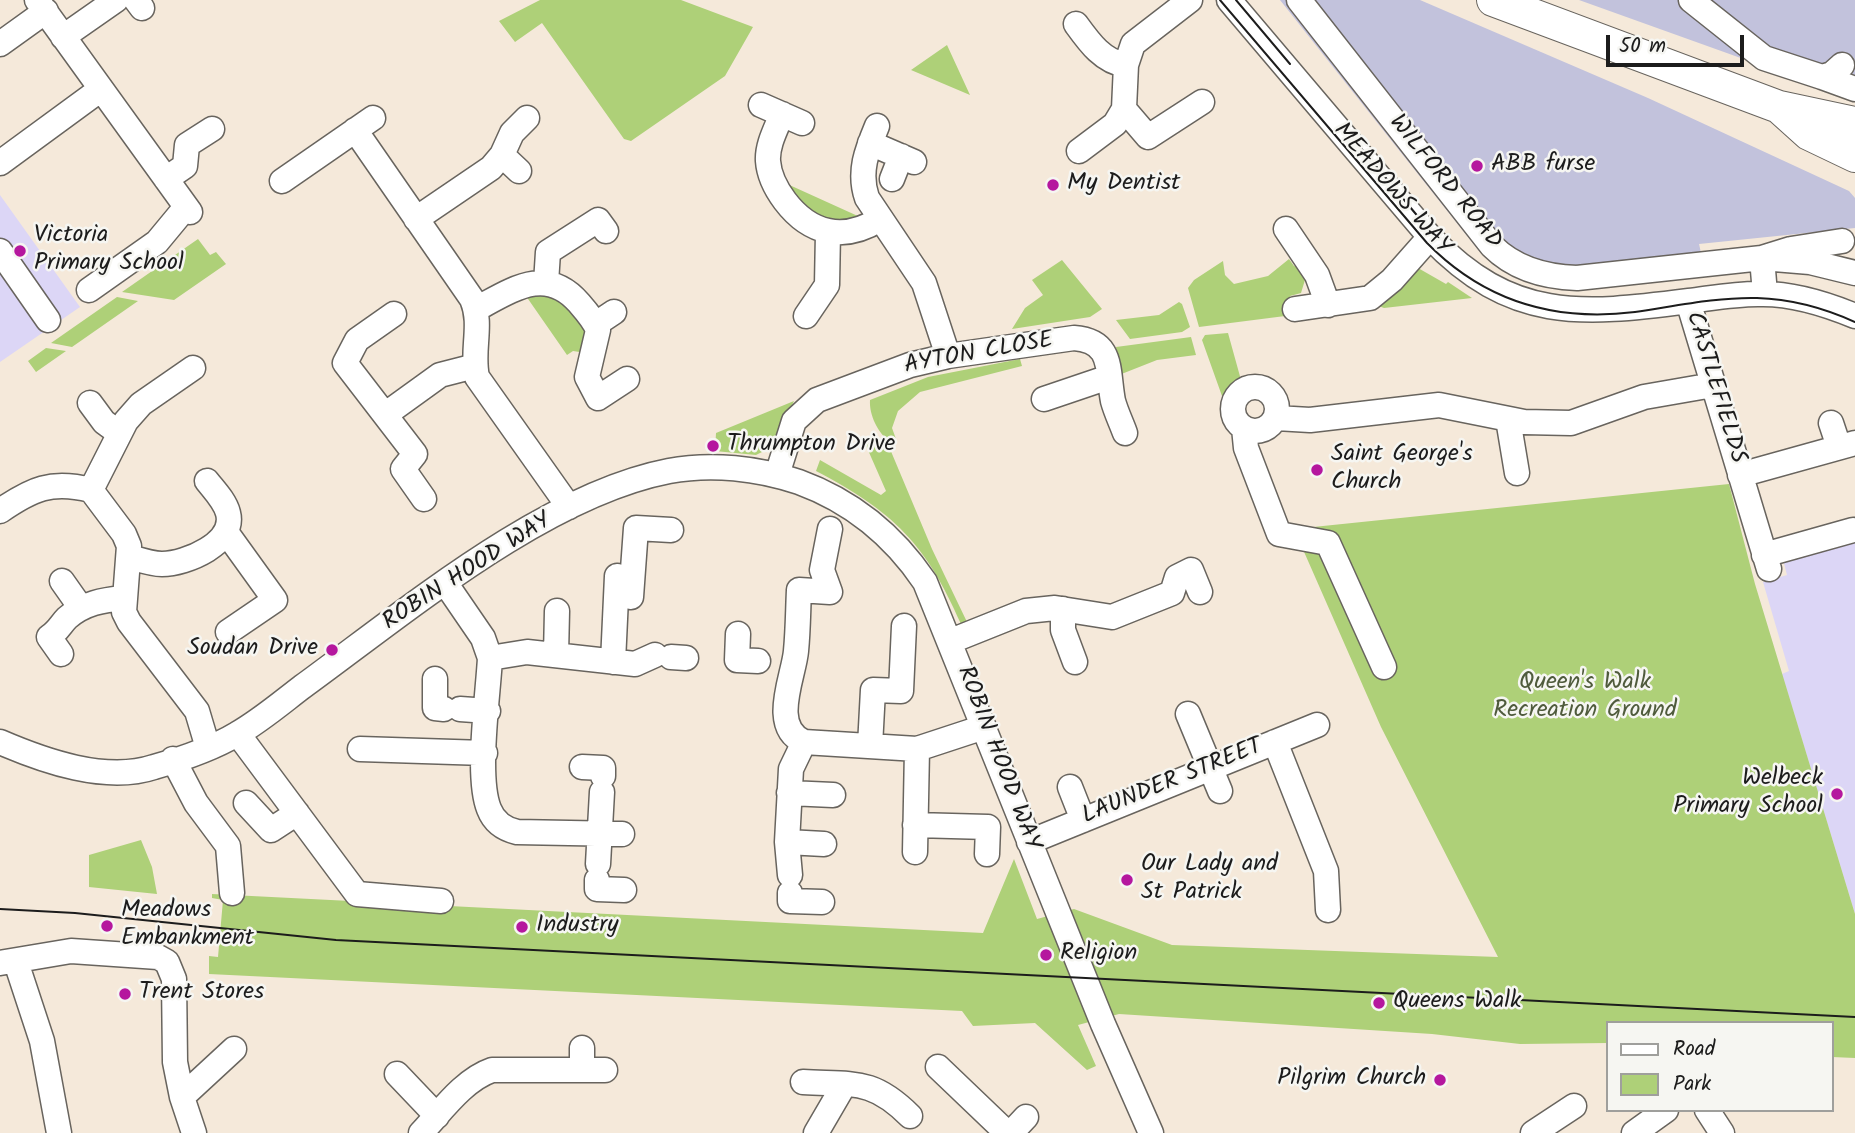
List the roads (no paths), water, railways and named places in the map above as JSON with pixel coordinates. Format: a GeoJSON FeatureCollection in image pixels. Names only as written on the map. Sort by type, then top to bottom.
{"type":"FeatureCollection","features":[{"type":"Feature","properties":{"kind":"main road"},"geometry":{"type":"LineString","coordinates":[[1493,0],[1779,107],[1855,123]]}},
{"type":"Feature","properties":{"kind":"main road"},"geometry":{"type":"LineString","coordinates":[[1779,107],[1809,134],[1850,157]]}},
{"type":"Feature","properties":{"kind":"street"},"geometry":{"type":"LineString","coordinates":[[64,37],[116,0]]}},
{"type":"Feature","properties":{"kind":"street"},"geometry":{"type":"LineString","coordinates":[[1079,150],[1115,124],[1124,109],[1126,65],[1133,44],[1191,0]]}},
{"type":"Feature","properties":{"kind":"street","name":"MEADOWS WAY"},"geometry":{"type":"LineString","coordinates":[[1229,0],[1452,261],[1507,296],[1531,304],[1580,311],[1607,311],[1765,293],[1828,305],[1855,316]]}},
{"type":"Feature","properties":{"kind":"street","name":"WILFORD ROAD"},"geometry":{"type":"LineString","coordinates":[[1299,0],[1492,247],[1515,264],[1558,278],[1577,278],[1762,258],[1810,262],[1855,274]]}},
{"type":"Feature","properties":{"kind":"street"},"geometry":{"type":"LineString","coordinates":[[1691,0],[1764,58],[1832,71],[1855,89]]}},
{"type":"Feature","properties":{"kind":"street"},"geometry":{"type":"LineString","coordinates":[[0,44],[42,6],[101,89],[176,173],[188,210],[157,242],[89,290]]}},
{"type":"Feature","properties":{"kind":"street"},"geometry":{"type":"LineString","coordinates":[[1076,24],[1089,42],[1110,61],[1126,65]]}},
{"type":"Feature","properties":{"kind":"street"},"geometry":{"type":"LineString","coordinates":[[0,163],[101,89]]}},
{"type":"Feature","properties":{"kind":"street"},"geometry":{"type":"LineString","coordinates":[[1124,109],[1148,137],[1202,102]]}},
{"type":"Feature","properties":{"kind":"street"},"geometry":{"type":"LineString","coordinates":[[781,114],[769,146],[769,174],[781,196],[799,219],[828,232],[853,232],[880,219]]}},
{"type":"Feature","properties":{"kind":"street"},"geometry":{"type":"LineString","coordinates":[[416,219],[491,168],[510,163],[512,132],[527,118]]}},
{"type":"Feature","properties":{"kind":"street"},"geometry":{"type":"LineString","coordinates":[[282,181],[364,124],[416,219],[476,309],[479,324],[475,366],[485,389],[569,508]]}},
{"type":"Feature","properties":{"kind":"street"},"geometry":{"type":"LineString","coordinates":[[176,173],[187,145],[212,129]]}},
{"type":"Feature","properties":{"kind":"street"},"geometry":{"type":"LineString","coordinates":[[902,166],[874,135],[863,166],[863,187],[880,219],[924,283],[948,356]]}},
{"type":"Feature","properties":{"kind":"street"},"geometry":{"type":"LineString","coordinates":[[546,283],[548,252],[598,220],[606,231]]}},
{"type":"Feature","properties":{"kind":"street"},"geometry":{"type":"LineString","coordinates":[[1286,229],[1317,275],[1328,305]]}},
{"type":"Feature","properties":{"kind":"street"},"geometry":{"type":"LineString","coordinates":[[806,316],[827,285],[828,232]]}},
{"type":"Feature","properties":{"kind":"street"},"geometry":{"type":"LineString","coordinates":[[1295,309],[1370,298],[1392,280],[1430,237]]}},
{"type":"Feature","properties":{"kind":"street","name":"WILFORD ROAD"},"geometry":{"type":"LineString","coordinates":[[1762,258],[1791,249],[1842,241]]}},
{"type":"Feature","properties":{"kind":"street"},"geometry":{"type":"LineString","coordinates":[[0,251],[48,320]]}},
{"type":"Feature","properties":{"kind":"street"},"geometry":{"type":"LineString","coordinates":[[1762,258],[1765,293]]}},
{"type":"Feature","properties":{"kind":"street"},"geometry":{"type":"LineString","coordinates":[[476,309],[517,288],[546,283],[565,288],[602,327],[587,377],[598,398],[626,379]]}},
{"type":"Feature","properties":{"kind":"street","name":"CASTLEFIELDS"},"geometry":{"type":"LineString","coordinates":[[1688,301],[1767,562],[1853,530]]}},
{"type":"Feature","properties":{"kind":"street"},"geometry":{"type":"LineString","coordinates":[[394,314],[356,340],[345,363],[415,454],[403,470],[424,499]]}},
{"type":"Feature","properties":{"kind":"street","name":"AYTON CLOSE"},"geometry":{"type":"LineString","coordinates":[[777,475],[794,421],[808,405],[889,372],[948,356],[1084,339],[1101,348],[1107,360],[1109,377],[1125,433]]}},
{"type":"Feature","properties":{"kind":"street"},"geometry":{"type":"LineString","coordinates":[[386,414],[440,375],[475,366]]}},
{"type":"Feature","properties":{"kind":"street"},"geometry":{"type":"LineString","coordinates":[[91,490],[119,433],[141,404],[193,368]]}},
{"type":"Feature","properties":{"kind":"street"},"geometry":{"type":"LineString","coordinates":[[1044,399],[1109,377]]}},
{"type":"Feature","properties":{"kind":"street"},"geometry":{"type":"LineString","coordinates":[[1276,418],[1277,403],[1265,389],[1255,386],[1244,389],[1232,405],[1237,422],[1244,428],[1259,431],[1276,418],[1310,420],[1439,405],[1508,419],[1545,424],[1571,423],[1644,397],[1713,385]]}},
{"type":"Feature","properties":{"kind":"street"},"geometry":{"type":"LineString","coordinates":[[90,402],[104,422],[119,433]]}},
{"type":"Feature","properties":{"kind":"street"},"geometry":{"type":"LineString","coordinates":[[1508,419],[1517,473]]}},
{"type":"Feature","properties":{"kind":"street","name":"CASTLEFIELDS"},"geometry":{"type":"LineString","coordinates":[[1740,475],[1847,445],[1832,423]]}},
{"type":"Feature","properties":{"kind":"street"},"geometry":{"type":"LineString","coordinates":[[1244,428],[1246,448],[1279,534],[1328,543],[1384,667]]}},
{"type":"Feature","properties":{"kind":"street","name":"ROBIN HOOD WAY"},"geometry":{"type":"LineString","coordinates":[[0,742],[50,761],[94,769],[119,772],[153,768],[238,734],[496,549],[569,508],[631,482],[669,471],[724,467],[777,475],[818,489],[853,508],[878,528],[908,559],[925,582],[1131,1093],[1151,1133]]}},
{"type":"Feature","properties":{"kind":"street"},"geometry":{"type":"LineString","coordinates":[[130,557],[160,564],[175,563],[200,554],[226,531],[229,521],[225,505],[207,481]]}},
{"type":"Feature","properties":{"kind":"street"},"geometry":{"type":"LineString","coordinates":[[0,511],[33,490],[64,485],[91,490],[124,534],[130,557],[124,612],[133,629],[197,711],[208,748]]}},
{"type":"Feature","properties":{"kind":"street"},"geometry":{"type":"LineString","coordinates":[[490,658],[527,652],[652,659],[627,589],[636,528],[671,530]]}},
{"type":"Feature","properties":{"kind":"street"},"geometry":{"type":"LineString","coordinates":[[831,528],[822,570],[830,592],[799,590],[776,663],[786,699],[787,718],[794,735],[804,742],[916,749],[984,727]]}},
{"type":"Feature","properties":{"kind":"street"},"geometry":{"type":"LineString","coordinates":[[226,531],[275,600],[228,632]]}},
{"type":"Feature","properties":{"kind":"street"},"geometry":{"type":"LineString","coordinates":[[951,641],[1026,611],[1063,609],[1112,617],[1172,593],[1177,577],[1191,570],[1200,592]]}},
{"type":"Feature","properties":{"kind":"street"},"geometry":{"type":"LineString","coordinates":[[62,581],[72,614]]}},
{"type":"Feature","properties":{"kind":"street"},"geometry":{"type":"LineString","coordinates":[[446,584],[483,638],[490,658],[485,753],[485,795],[489,811],[507,830],[610,834]]}},
{"type":"Feature","properties":{"kind":"street"},"geometry":{"type":"LineString","coordinates":[[61,654],[49,637],[62,628],[72,614],[101,600],[124,598]]}},
{"type":"Feature","properties":{"kind":"street"},"geometry":{"type":"LineString","coordinates":[[1063,609],[1063,630],[1075,662]]}},
{"type":"Feature","properties":{"kind":"street"},"geometry":{"type":"LineString","coordinates":[[556,655],[557,611]]}},
{"type":"Feature","properties":{"kind":"street"},"geometry":{"type":"LineString","coordinates":[[870,746],[873,690],[901,691],[904,626]]}},
{"type":"Feature","properties":{"kind":"street"},"geometry":{"type":"LineString","coordinates":[[738,635],[737,660],[776,663]]}},
{"type":"Feature","properties":{"kind":"street"},"geometry":{"type":"LineString","coordinates":[[435,679],[435,708],[488,711]]}},
{"type":"Feature","properties":{"kind":"street"},"geometry":{"type":"LineString","coordinates":[[1188,714],[1215,780]]}},
{"type":"Feature","properties":{"kind":"street","name":"LAUNDER STREET"},"geometry":{"type":"LineString","coordinates":[[1029,842],[1083,820],[1215,780],[1275,742],[1317,725]]}},
{"type":"Feature","properties":{"kind":"street"},"geometry":{"type":"LineString","coordinates":[[238,734],[357,894],[441,901]]}},
{"type":"Feature","properties":{"kind":"street"},"geometry":{"type":"LineString","coordinates":[[804,742],[791,769],[790,901],[822,902]]}},
{"type":"Feature","properties":{"kind":"street"},"geometry":{"type":"LineString","coordinates":[[1275,742],[1326,871],[1328,910]]}},
{"type":"Feature","properties":{"kind":"street"},"geometry":{"type":"LineString","coordinates":[[360,749],[485,753]]}},
{"type":"Feature","properties":{"kind":"street"},"geometry":{"type":"LineString","coordinates":[[915,852],[916,749]]}},
{"type":"Feature","properties":{"kind":"street"},"geometry":{"type":"LineString","coordinates":[[173,759],[196,803],[228,846],[232,893]]}},
{"type":"Feature","properties":{"kind":"street"},"geometry":{"type":"LineString","coordinates":[[595,778],[610,834],[598,872],[597,889],[624,890]]}},
{"type":"Feature","properties":{"kind":"street"},"geometry":{"type":"LineString","coordinates":[[1070,787],[1083,820]]}},
{"type":"Feature","properties":{"kind":"street"},"geometry":{"type":"LineString","coordinates":[[789,793],[833,794]]}},
{"type":"Feature","properties":{"kind":"street"},"geometry":{"type":"LineString","coordinates":[[246,803],[271,830],[297,813]]}},
{"type":"Feature","properties":{"kind":"street"},"geometry":{"type":"LineString","coordinates":[[915,825],[988,827],[987,854]]}},
{"type":"Feature","properties":{"kind":"street"},"geometry":{"type":"LineString","coordinates":[[789,866],[824,844]]}},
{"type":"Feature","properties":{"kind":"street"},"geometry":{"type":"LineString","coordinates":[[59,1133],[42,1041],[8,962],[71,951],[158,957],[167,962],[174,979],[175,1062],[181,1097],[194,1133]]}},
{"type":"Feature","properties":{"kind":"street"},"geometry":{"type":"LineString","coordinates":[[181,1097],[234,1049]]}},
{"type":"Feature","properties":{"kind":"street"},"geometry":{"type":"LineString","coordinates":[[397,1074],[429,1124],[477,1077],[492,1070],[590,1063]]}},
{"type":"Feature","properties":{"kind":"street"},"geometry":{"type":"LineString","coordinates":[[938,1067],[988,1115],[1015,1128]]}},
{"type":"Feature","properties":{"kind":"street"},"geometry":{"type":"LineString","coordinates":[[803,1082],[870,1087],[884,1092],[910,1116]]}},
{"type":"Feature","properties":{"kind":"street"},"geometry":{"type":"LineString","coordinates":[[816,1133],[844,1085]]}},
{"type":"Feature","properties":{"kind":"street"},"geometry":{"type":"LineString","coordinates":[[1634,1133],[1663,1112]]}},
{"type":"Feature","properties":{"kind":"street"},"geometry":{"type":"LineString","coordinates":[[1706,1112],[1722,1133]]}},
{"type":"Feature","properties":{"kind":"street"},"geometry":{"type":"LineString","coordinates":[[1533,1133],[1567,1118]]}},
{"type":"Feature","properties":{"kind":"tram line"},"geometry":{"type":"LineString","coordinates":[[1220,0],[1427,243],[1472,280],[1497,293],[1522,303],[1577,314],[1635,312],[1727,299],[1783,300],[1832,312],[1855,322]]}},
{"type":"Feature","properties":{"kind":"tram line"},"geometry":{"type":"LineString","coordinates":[[1236,0],[1290,64]]}},
{"type":"Feature","properties":{"kind":"tram line"},"geometry":{"type":"LineString","coordinates":[[1360,147],[1430,231]]}},
{"type":"Feature","properties":{"kind":"tram line"},"geometry":{"type":"LineString","coordinates":[[0,909],[75,913],[336,940],[1855,1017]]}},
{"type":"Feature","properties":{"kind":"place","name":"ABB furse"},"geometry":{"type":"Point","coordinates":[1477,166]}},
{"type":"Feature","properties":{"kind":"place","name":"My Dentist"},"geometry":{"type":"Point","coordinates":[1053,185]}},
{"type":"Feature","properties":{"kind":"place","name":"Victoria Primary School"},"geometry":{"type":"Point","coordinates":[20,251]}},
{"type":"Feature","properties":{"kind":"place","name":"Thrumpton Drive"},"geometry":{"type":"Point","coordinates":[713,446]}},
{"type":"Feature","properties":{"kind":"place","name":"Saint George's Church"},"geometry":{"type":"Point","coordinates":[1317,470]}},
{"type":"Feature","properties":{"kind":"place","name":"Soudan Drive"},"geometry":{"type":"Point","coordinates":[332,650]}},
{"type":"Feature","properties":{"kind":"place","name":"Welbeck Primary School"},"geometry":{"type":"Point","coordinates":[1837,794]}},
{"type":"Feature","properties":{"kind":"place","name":"Our Lady and St Patrick"},"geometry":{"type":"Point","coordinates":[1127,880]}},
{"type":"Feature","properties":{"kind":"place","name":"Meadows Embankment"},"geometry":{"type":"Point","coordinates":[107,926]}},
{"type":"Feature","properties":{"kind":"place","name":"Industry"},"geometry":{"type":"Point","coordinates":[522,927]}},
{"type":"Feature","properties":{"kind":"place","name":"Religion"},"geometry":{"type":"Point","coordinates":[1046,955]}},
{"type":"Feature","properties":{"kind":"place","name":"Trent Stores"},"geometry":{"type":"Point","coordinates":[125,994]}},
{"type":"Feature","properties":{"kind":"place","name":"Queens Walk"},"geometry":{"type":"Point","coordinates":[1379,1003]}},
{"type":"Feature","properties":{"kind":"place","name":"Pilgrim Church"},"geometry":{"type":"Point","coordinates":[1440,1080]}},
{"type":"Feature","properties":{"kind":"park label","name":"Queen's Walk Recreation Ground"},"geometry":{"type":"Point","coordinates":[1585,698]}}]}
